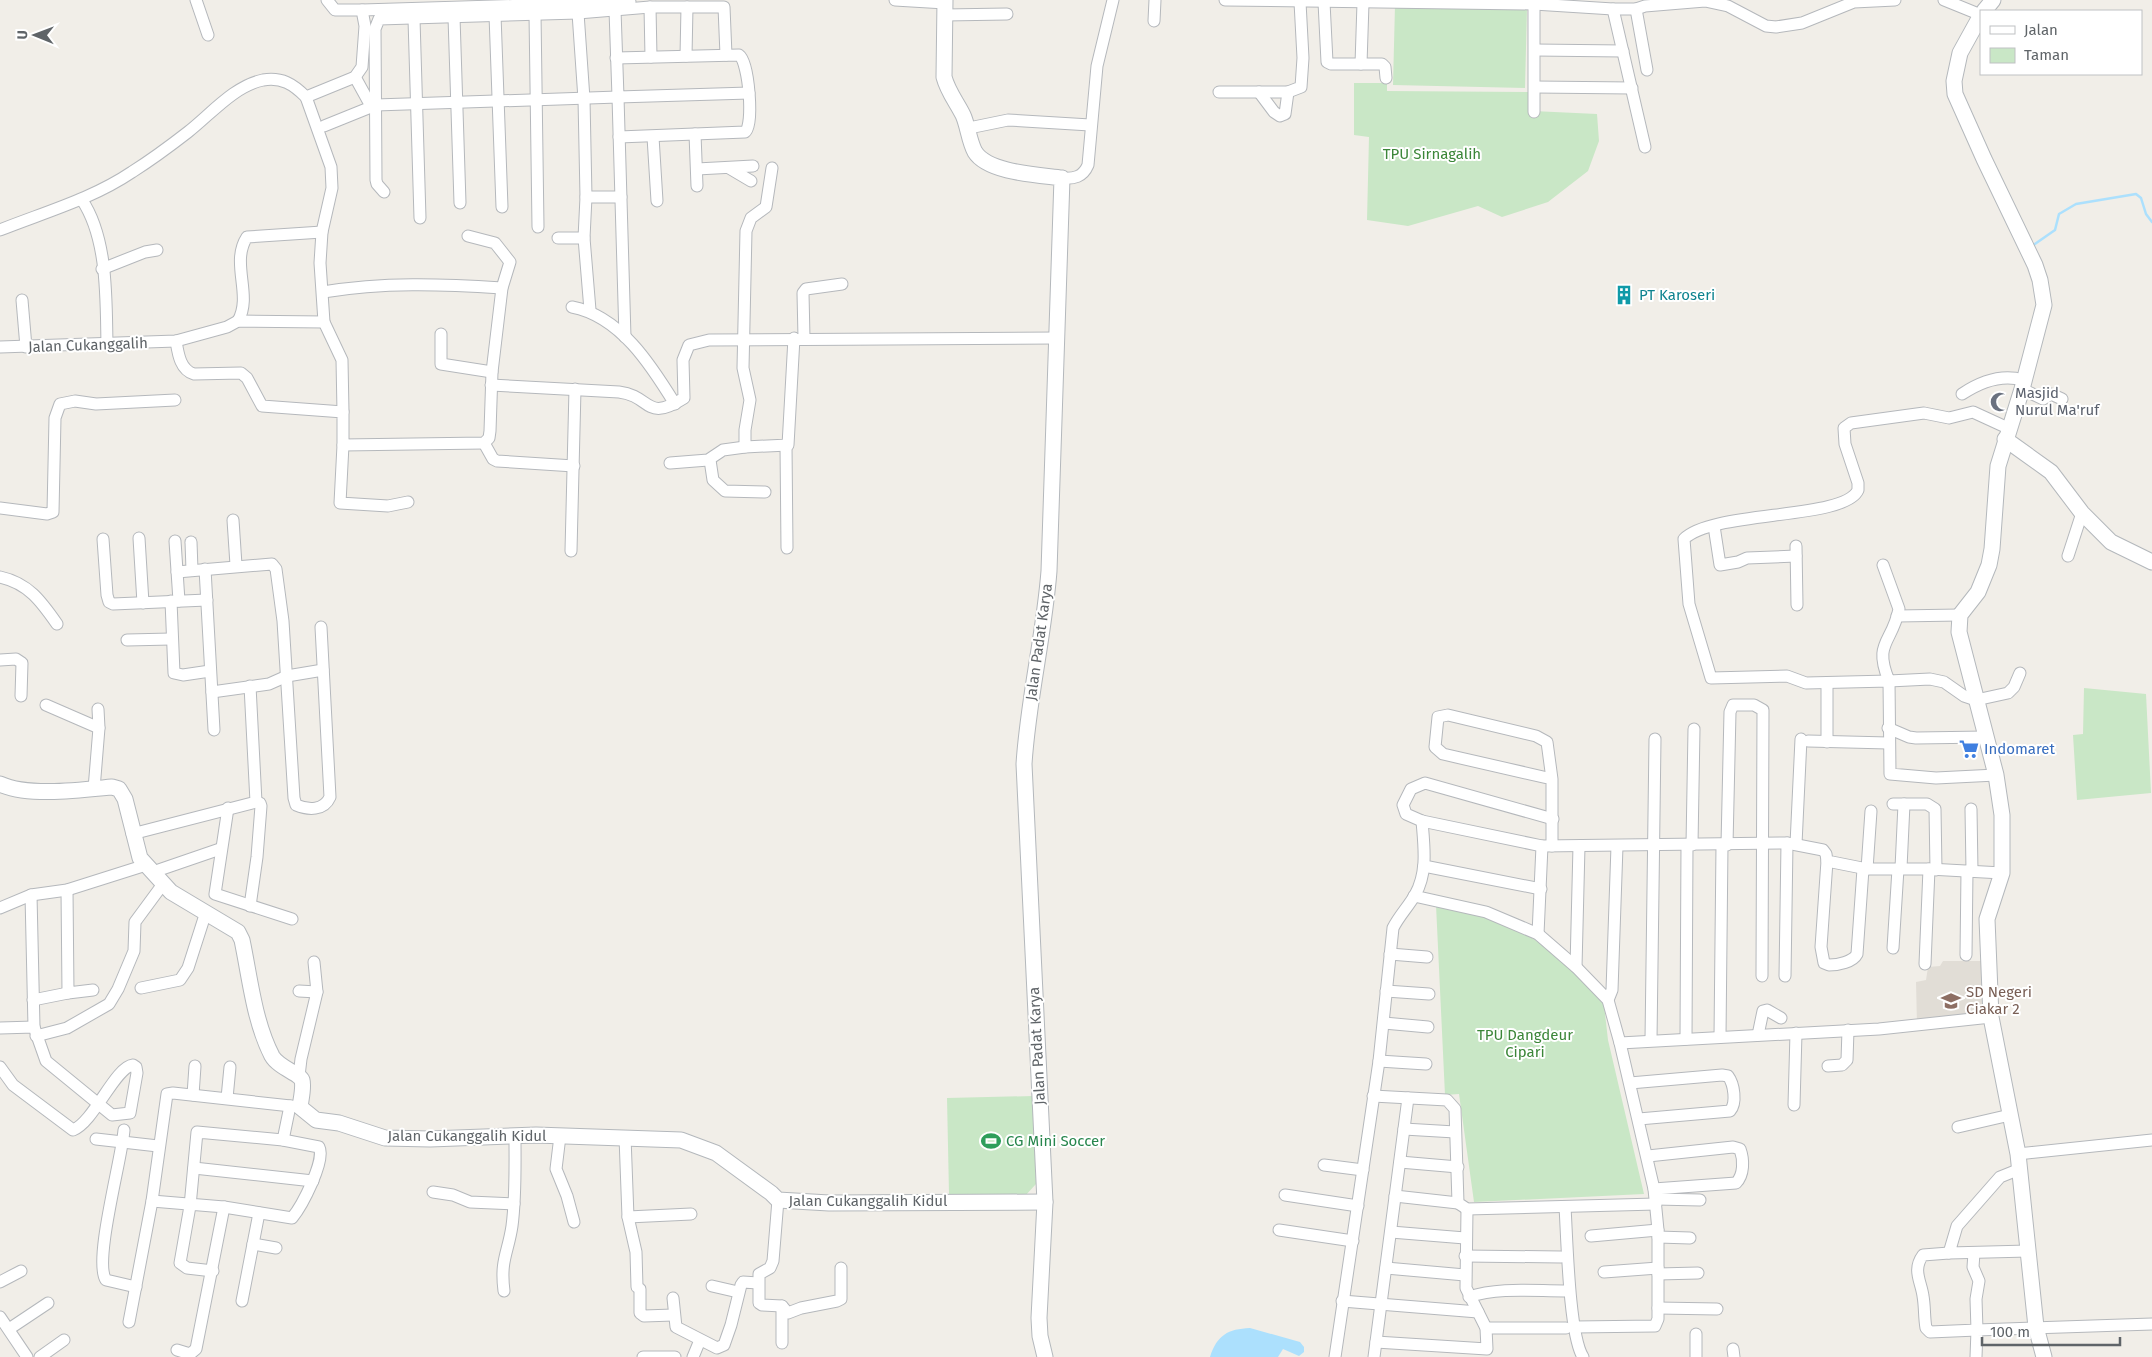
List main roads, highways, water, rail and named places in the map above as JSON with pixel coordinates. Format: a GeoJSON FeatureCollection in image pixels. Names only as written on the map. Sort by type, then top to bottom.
{"type":"FeatureCollection","features":[{"type":"Feature","properties":{"kind":"water"},"geometry":{"type":"Polygon","coordinates":[[[1250,1328],[1300,1342],[1304,1347],[1304,1352],[1299,1356],[1283,1349],[1278,1357],[1210,1357],[1216,1343],[1224,1335],[1235,1330],[1250,1328]]]}},
{"type":"Feature","properties":{"kind":"waterway"},"geometry":{"type":"LineString","coordinates":[[2032,246],[2055,230],[2059,214],[2076,204],[2136,194],[2141,198],[2146,214],[2152,222]]}},
{"type":"Feature","properties":{"kind":"place","name":"PT Karoseri"},"geometry":{"type":"Point","coordinates":[1624,295]}},
{"type":"Feature","properties":{"kind":"place","name":"Masjid Nurul Ma'ruf"},"geometry":{"type":"Point","coordinates":[2000,402]}},
{"type":"Feature","properties":{"kind":"place","name":"Indomaret"},"geometry":{"type":"Point","coordinates":[1969,749]}},
{"type":"Feature","properties":{"kind":"place","name":"SD Negeri Ciakar 2"},"geometry":{"type":"Point","coordinates":[1951,1001]}},
{"type":"Feature","properties":{"kind":"place","name":"CG Mini Soccer"},"geometry":{"type":"Point","coordinates":[991,1141]}},
{"type":"Feature","properties":{"kind":"park label","name":"TPU Sirnagalih"},"geometry":{"type":"Point","coordinates":[1432,154]}},
{"type":"Feature","properties":{"kind":"park label","name":"TPU Dangdeur Cipari"},"geometry":{"type":"Point","coordinates":[1525,1044]}}]}
